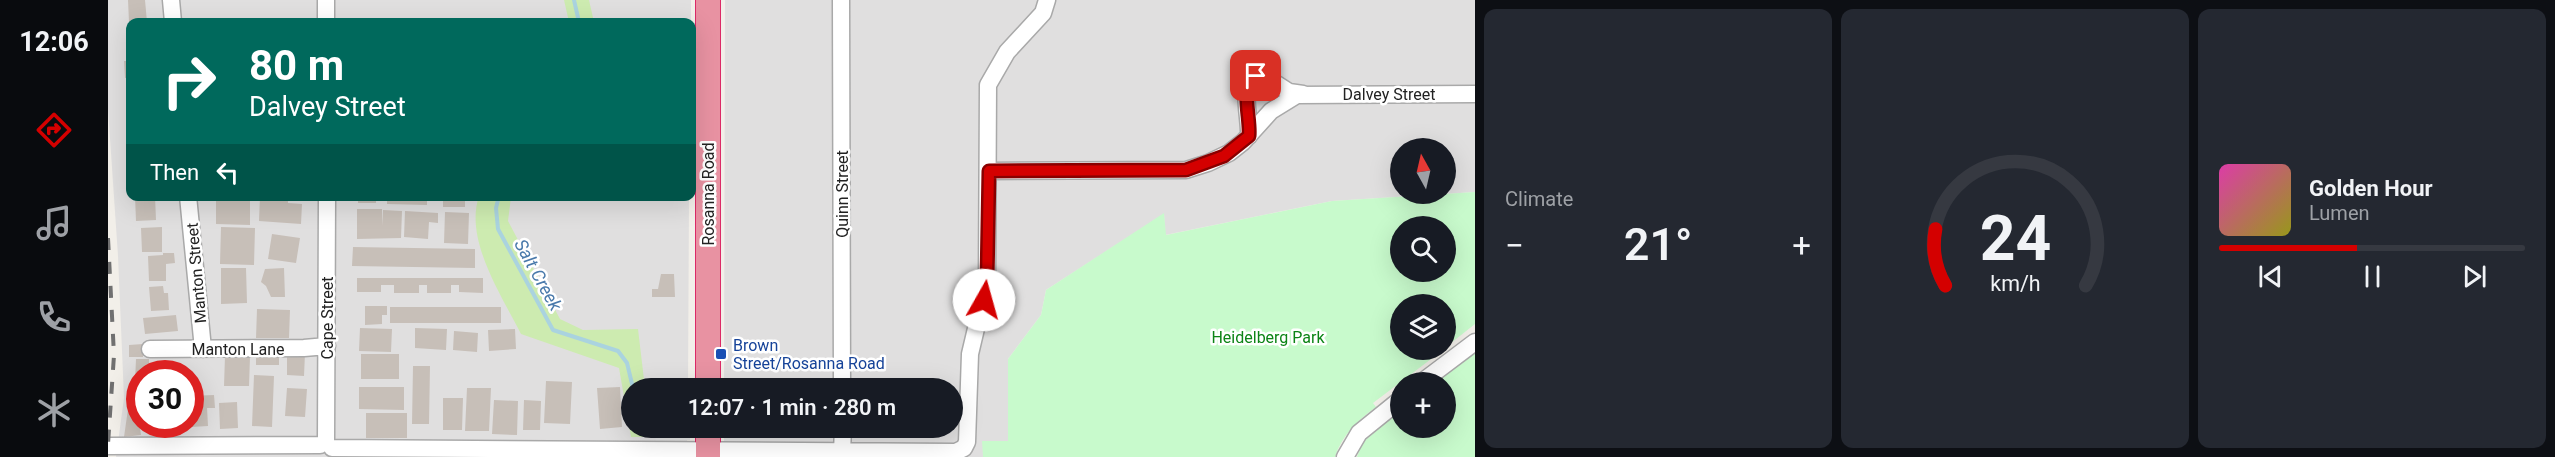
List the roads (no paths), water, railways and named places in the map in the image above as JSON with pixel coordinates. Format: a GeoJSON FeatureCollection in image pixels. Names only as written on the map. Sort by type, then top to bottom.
{"type":"FeatureCollection","features":[{"type":"Feature","properties":{"kind":"highway","name":"Rosanna Road"},"geometry":{"type":"LineString","coordinates":[[708,0],[708,378]]}},
{"type":"Feature","properties":{"kind":"street"},"geometry":{"type":"LineString","coordinates":[[171,0],[173,18]]}},
{"type":"Feature","properties":{"kind":"street"},"geometry":{"type":"LineString","coordinates":[[326,0],[326,18]]}},
{"type":"Feature","properties":{"kind":"street","name":"Quinn Street"},"geometry":{"type":"LineString","coordinates":[[842,0],[842,378]]}},
{"type":"Feature","properties":{"kind":"street"},"geometry":{"type":"LineString","coordinates":[[108,446],[326,448],[708,445],[842,452],[956,452],[964,448],[967,442],[970,354],[987,282],[988,85],[1007,52],[1043,13],[1047,0]]}},
{"type":"Feature","properties":{"kind":"street","name":"Dalvey Street"},"geometry":{"type":"LineString","coordinates":[[1249,136],[1250,115],[1246,90],[1252,78],[1264,76],[1289,92],[1304,94],[1475,94]]}},
{"type":"Feature","properties":{"kind":"street","name":"Dalvey Street"},"geometry":{"type":"LineString","coordinates":[[989,171],[1186,170],[1224,156],[1249,136],[1276,106],[1304,94]]}},
{"type":"Feature","properties":{"kind":"street","name":"Manton Street"},"geometry":{"type":"LineString","coordinates":[[188,201],[203,349]]}},
{"type":"Feature","properties":{"kind":"street","name":"Cape Street"},"geometry":{"type":"LineString","coordinates":[[326,448],[327,201]]}},
{"type":"Feature","properties":{"kind":"street"},"geometry":{"type":"LineString","coordinates":[[1435,372],[1475,342]]}},
{"type":"Feature","properties":{"kind":"street","name":"Manton Lane"},"geometry":{"type":"LineString","coordinates":[[150,349],[327,346]]}},
{"type":"Feature","properties":{"kind":"street"},"geometry":{"type":"LineString","coordinates":[[1345,457],[1359,432],[1390,408]]}},
{"type":"Feature","properties":{"kind":"street"},"geometry":{"type":"LineString","coordinates":[[842,452],[843,438]]}},
{"type":"Feature","properties":{"kind":"waterway","name":"Salt Creek"},"geometry":{"type":"LineString","coordinates":[[574,0],[578,18]]}},
{"type":"Feature","properties":{"kind":"waterway","name":"Salt Creek"},"geometry":{"type":"LineString","coordinates":[[498,201],[496,208],[498,229],[553,330],[618,351],[627,363],[631,378]]}},
{"type":"Feature","properties":{"kind":"railway"},"geometry":{"type":"LineString","coordinates":[[108,238],[114,355],[108,444]]}},
{"type":"Feature","properties":{"kind":"place","name":"Brown Street/Rosanna Road"},"geometry":{"type":"Point","coordinates":[721,354]}},
{"type":"Feature","properties":{"kind":"park label","name":"Heidelberg Park"},"geometry":{"type":"Point","coordinates":[1268,337]}}]}
